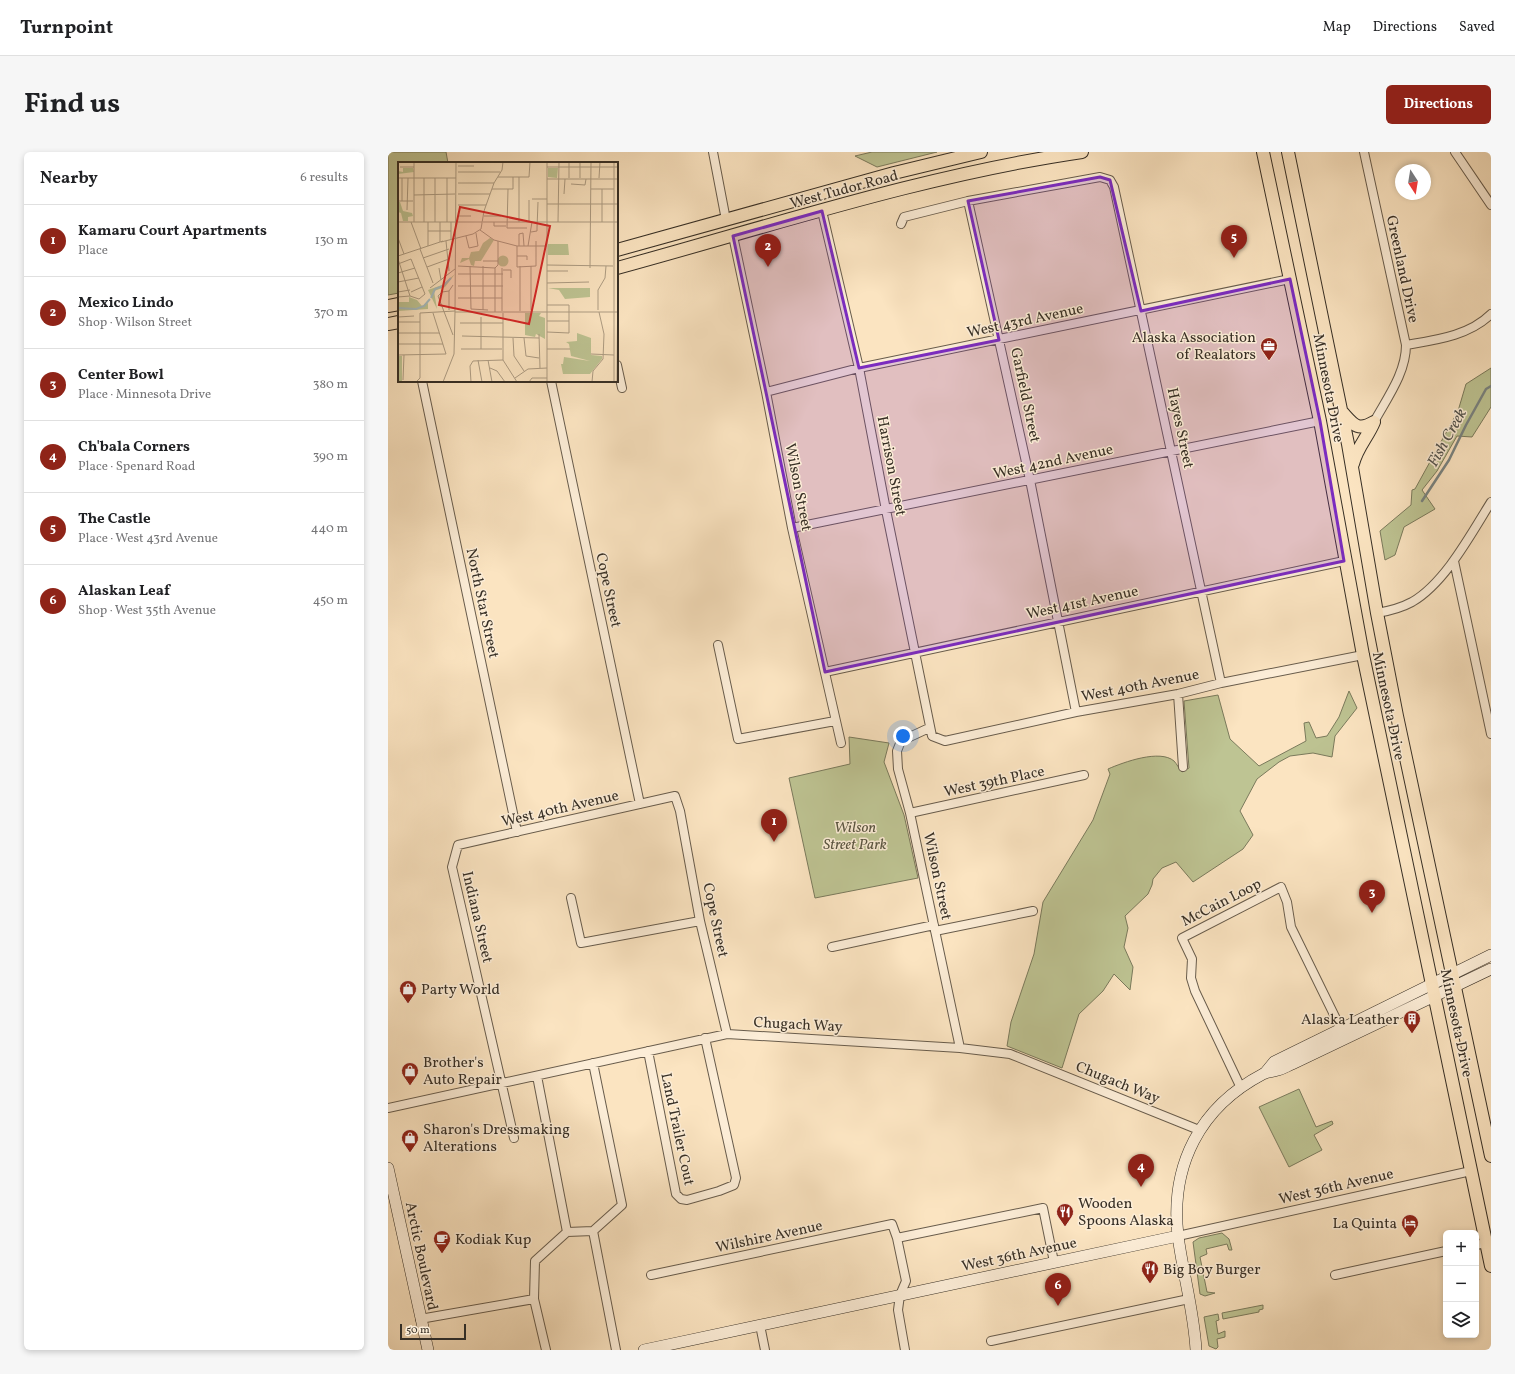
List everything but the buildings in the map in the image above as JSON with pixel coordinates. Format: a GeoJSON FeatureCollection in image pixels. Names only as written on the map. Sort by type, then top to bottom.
{"type":"FeatureCollection","features":[{"type":"Feature","properties":{"kind":"main road","name":"West Tudor Road"},"geometry":{"type":"LineString","coordinates":[[618,250],[894,173],[981,152]]}},
{"type":"Feature","properties":{"kind":"main road","name":"West Tudor Road"},"geometry":{"type":"LineString","coordinates":[[618,268],[822,211],[942,180],[1016,163],[1082,152]]}},
{"type":"Feature","properties":{"kind":"main road","name":"Minnesota Drive"},"geometry":{"type":"LineString","coordinates":[[1263,152],[1320,421],[1362,655],[1471,1171],[1481,1244],[1491,1266]]}},
{"type":"Feature","properties":{"kind":"main road","name":"Minnesota Drive"},"geometry":{"type":"LineString","coordinates":[[1288,152],[1342,412],[1377,613],[1425,853],[1456,987],[1491,1156]]}},
{"type":"Feature","properties":{"kind":"main road"},"geometry":{"type":"LineString","coordinates":[[733,236],[735,226],[754,217],[807,202],[814,195]]}},
{"type":"Feature","properties":{"kind":"main road"},"geometry":{"type":"LineString","coordinates":[[645,260],[652,249],[662,244],[720,228],[726,220]]}},
{"type":"Feature","properties":{"kind":"main road"},"geometry":{"type":"LineString","coordinates":[[388,306],[398,304]]}},
{"type":"Feature","properties":{"kind":"main road"},"geometry":{"type":"LineString","coordinates":[[388,324],[398,322]]}},
{"type":"Feature","properties":{"kind":"main road"},"geometry":{"type":"LineString","coordinates":[[1342,412],[1354,425],[1364,427],[1374,422]]}},
{"type":"Feature","properties":{"kind":"main road"},"geometry":{"type":"LineString","coordinates":[[1352,466],[1361,442],[1370,432],[1374,422]]}},
{"type":"Feature","properties":{"kind":"main road"},"geometry":{"type":"LineString","coordinates":[[1266,1073],[1274,1062],[1491,956]]}},
{"type":"Feature","properties":{"kind":"main road"},"geometry":{"type":"LineString","coordinates":[[1196,1350],[1178,1236],[1177,1207],[1182,1173],[1190,1148],[1199,1130],[1211,1113],[1241,1088],[1266,1073],[1292,1064],[1491,969]]}},
{"type":"Feature","properties":{"kind":"main road","name":"Arctic Boulevard"},"geometry":{"type":"LineString","coordinates":[[388,1168],[420,1320],[428,1350]]}},
{"type":"Feature","properties":{"kind":"main road","name":"West 36th Avenue"},"geometry":{"type":"LineString","coordinates":[[646,1350],[900,1294],[1178,1236]]}},
{"type":"Feature","properties":{"kind":"street"},"geometry":{"type":"LineString","coordinates":[[714,152],[726,220]]}},
{"type":"Feature","properties":{"kind":"street","name":"Greenland Drive"},"geometry":{"type":"LineString","coordinates":[[1364,152],[1406,345],[1406,358],[1402,371],[1374,422]]}},
{"type":"Feature","properties":{"kind":"street"},"geometry":{"type":"LineString","coordinates":[[1455,152],[1491,205]]}},
{"type":"Feature","properties":{"kind":"street","name":"Hayes Street"},"geometry":{"type":"LineString","coordinates":[[968,201],[1100,177],[1110,180],[1114,187],[1221,683]]}},
{"type":"Feature","properties":{"kind":"street"},"geometry":{"type":"LineString","coordinates":[[901,224],[904,217],[968,201]]}},
{"type":"Feature","properties":{"kind":"street","name":"Garfield Street"},"geometry":{"type":"LineString","coordinates":[[968,201],[1030,480],[1076,712]]}},
{"type":"Feature","properties":{"kind":"street","name":"Harrison Street"},"geometry":{"type":"LineString","coordinates":[[822,211],[859,368],[886,510],[916,654],[929,728]]}},
{"type":"Feature","properties":{"kind":"street","name":"Wilson Street"},"geometry":{"type":"LineString","coordinates":[[733,236],[766,392],[792,528],[841,743]]}},
{"type":"Feature","properties":{"kind":"street","name":"West 43rd Avenue"},"geometry":{"type":"LineString","coordinates":[[766,392],[859,368],[1141,311],[1290,279]]}},
{"type":"Feature","properties":{"kind":"street"},"geometry":{"type":"LineString","coordinates":[[1406,345],[1458,334],[1486,320],[1491,314]]}},
{"type":"Feature","properties":{"kind":"street"},"geometry":{"type":"LineString","coordinates":[[618,370],[622,388]]}},
{"type":"Feature","properties":{"kind":"street","name":"North Star Street"},"geometry":{"type":"LineString","coordinates":[[422,382],[517,832]]}},
{"type":"Feature","properties":{"kind":"street","name":"Cope Street"},"geometry":{"type":"LineString","coordinates":[[551,382],[640,804]]}},
{"type":"Feature","properties":{"kind":"street","name":"West 42nd Avenue"},"geometry":{"type":"LineString","coordinates":[[792,528],[1320,421]]}},
{"type":"Feature","properties":{"kind":"street"},"geometry":{"type":"LineString","coordinates":[[1377,613],[1402,607],[1424,594],[1454,561],[1491,502]]}},
{"type":"Feature","properties":{"kind":"street","name":"West 41st Avenue"},"geometry":{"type":"LineString","coordinates":[[825,672],[916,654],[1344,561]]}},
{"type":"Feature","properties":{"kind":"street"},"geometry":{"type":"LineString","coordinates":[[1454,561],[1489,715],[1491,734]]}},
{"type":"Feature","properties":{"kind":"street"},"geometry":{"type":"LineString","coordinates":[[718,646],[738,739],[835,721]]}},
{"type":"Feature","properties":{"kind":"street","name":"West 40th Avenue"},"geometry":{"type":"LineString","coordinates":[[929,728],[932,736],[945,741],[1076,712],[1178,694],[1221,683],[1362,655]]}},
{"type":"Feature","properties":{"kind":"street"},"geometry":{"type":"LineString","coordinates":[[1178,694],[1183,767]]}},
{"type":"Feature","properties":{"kind":"street","name":"Wilson Street"},"geometry":{"type":"LineString","coordinates":[[929,728],[901,741],[897,751],[898,769],[910,814],[960,1048]]}},
{"type":"Feature","properties":{"kind":"street","name":"West 39th Place"},"geometry":{"type":"LineString","coordinates":[[910,814],[1084,775]]}},
{"type":"Feature","properties":{"kind":"street","name":"West 40th Avenue"},"geometry":{"type":"LineString","coordinates":[[452,867],[458,845],[675,796],[680,811]]}},
{"type":"Feature","properties":{"kind":"street","name":"Cope Street"},"geometry":{"type":"LineString","coordinates":[[680,811],[700,921],[727,1034]]}},
{"type":"Feature","properties":{"kind":"street","name":"Indiana Street"},"geometry":{"type":"LineString","coordinates":[[452,867],[514,1138]]}},
{"type":"Feature","properties":{"kind":"street","name":"McCain Loop"},"geometry":{"type":"LineString","coordinates":[[1241,1088],[1195,990],[1191,978],[1192,959],[1182,938],[1281,887],[1287,902],[1291,927],[1341,1029]]}},
{"type":"Feature","properties":{"kind":"street"},"geometry":{"type":"LineString","coordinates":[[571,898],[582,944],[700,921]]}},
{"type":"Feature","properties":{"kind":"street"},"geometry":{"type":"LineString","coordinates":[[832,947],[1033,911]]}},
{"type":"Feature","properties":{"kind":"street","name":"Chugach Way"},"geometry":{"type":"LineString","coordinates":[[388,1108],[727,1034],[960,1048],[1010,1054],[1199,1130]]}},
{"type":"Feature","properties":{"kind":"street","name":"Land Trailer Cout"},"geometry":{"type":"LineString","coordinates":[[648,1051],[676,1194],[681,1199],[686,1200],[719,1191],[734,1185],[736,1178],[705,1038]]}},
{"type":"Feature","properties":{"kind":"street"},"geometry":{"type":"LineString","coordinates":[[546,1350],[534,1299],[535,1261],[567,1232],[593,1230],[622,1205],[594,1063]]}},
{"type":"Feature","properties":{"kind":"street"},"geometry":{"type":"LineString","coordinates":[[537,1076],[567,1232]]}},
{"type":"Feature","properties":{"kind":"street","name":"West 36th Avenue"},"geometry":{"type":"LineString","coordinates":[[1178,1236],[1471,1171]]}},
{"type":"Feature","properties":{"kind":"street"},"geometry":{"type":"LineString","coordinates":[[905,1350],[898,1310],[900,1294],[906,1281],[897,1238],[1043,1208],[1054,1262]]}},
{"type":"Feature","properties":{"kind":"street","name":"Wilshire Avenue"},"geometry":{"type":"LineString","coordinates":[[651,1275],[892,1224],[897,1238]]}},
{"type":"Feature","properties":{"kind":"street"},"geometry":{"type":"LineString","coordinates":[[593,1230],[616,1350]]}},
{"type":"Feature","properties":{"kind":"street"},"geometry":{"type":"LineString","coordinates":[[1335,1275],[1443,1252]]}},
{"type":"Feature","properties":{"kind":"street"},"geometry":{"type":"LineString","coordinates":[[420,1320],[534,1299]]}},
{"type":"Feature","properties":{"kind":"street"},"geometry":{"type":"LineString","coordinates":[[991,1341],[1189,1299]]}},
{"type":"Feature","properties":{"kind":"street"},"geometry":{"type":"LineString","coordinates":[[760,1325],[765,1350]]}},
{"type":"Feature","properties":{"kind":"highlighted area"},"geometry":{"type":"Polygon","coordinates":[[[1100,177],[1110,180],[1141,311],[1290,279],[1320,421],[1344,561],[825,672],[733,236],[822,211],[859,368],[999,340],[968,201],[1100,177]]]}},
{"type":"Feature","properties":{"kind":"green space"},"geometry":{"type":"Polygon","coordinates":[[[388,152],[446,152],[448,162],[398,162],[398,293],[388,295],[388,152]]]}},
{"type":"Feature","properties":{"kind":"green space"},"geometry":{"type":"Polygon","coordinates":[[[872,152],[937,152],[877,167],[855,156],[872,152]]]}},
{"type":"Feature","properties":{"kind":"green space"},"geometry":{"type":"Polygon","coordinates":[[[1491,368],[1491,407],[1472,437],[1457,436],[1437,471],[1422,490],[1435,509],[1404,527],[1395,555],[1385,560],[1380,531],[1411,505],[1412,490],[1415,489],[1458,411],[1466,384],[1491,368]]]}},
{"type":"Feature","properties":{"kind":"green space"},"geometry":{"type":"Polygon","coordinates":[[[1349,691],[1357,708],[1335,736],[1332,757],[1313,753],[1290,756],[1279,762],[1257,779],[1240,811],[1253,835],[1243,849],[1193,882],[1176,862],[1162,868],[1153,879],[1148,894],[1125,916],[1128,928],[1124,947],[1133,967],[1130,990],[1114,974],[1103,991],[1079,1014],[1062,1068],[1007,1046],[1011,1022],[1034,954],[1043,902],[1093,820],[1110,774],[1108,769],[1132,760],[1151,756],[1160,756],[1174,761],[1182,772],[1189,768],[1184,701],[1218,695],[1230,739],[1259,766],[1306,741],[1304,723],[1309,722],[1316,738],[1327,736],[1339,717],[1349,691]]]}},
{"type":"Feature","properties":{"kind":"green space","name":"Wilson Street Park"},"geometry":{"type":"Polygon","coordinates":[[[849,737],[889,743],[884,762],[904,815],[918,878],[815,898],[789,778],[850,764],[849,737]]]}},
{"type":"Feature","properties":{"kind":"green space"},"geometry":{"type":"Polygon","coordinates":[[[1299,1089],[1316,1127],[1332,1121],[1333,1124],[1314,1135],[1322,1150],[1289,1167],[1259,1107],[1299,1089]]]}},
{"type":"Feature","properties":{"kind":"green space"},"geometry":{"type":"Polygon","coordinates":[[[1222,1233],[1229,1239],[1232,1250],[1229,1250],[1227,1244],[1206,1249],[1207,1254],[1200,1257],[1207,1292],[1215,1293],[1205,1296],[1200,1294],[1193,1242],[1199,1238],[1222,1233]]]}},
{"type":"Feature","properties":{"kind":"green space"},"geometry":{"type":"Polygon","coordinates":[[[1263,1305],[1263,1309],[1259,1310],[1259,1312],[1223,1319],[1222,1313],[1263,1305]]]}},
{"type":"Feature","properties":{"kind":"green space"},"geometry":{"type":"Polygon","coordinates":[[[1218,1314],[1219,1320],[1216,1321],[1218,1334],[1225,1331],[1225,1337],[1217,1339],[1218,1347],[1216,1349],[1209,1346],[1204,1317],[1218,1314]]]}},
{"type":"Feature","properties":{"kind":"waterway","name":"Fish Creek"},"geometry":{"type":"LineString","coordinates":[[1422,501],[1449,460],[1486,389],[1491,386]]}},
{"type":"Feature","properties":{"kind":"place","name":"The Castle"},"geometry":{"type":"Point","coordinates":[1234,258]}},
{"type":"Feature","properties":{"kind":"place","name":"Mexico Lindo"},"geometry":{"type":"Point","coordinates":[768,267]}},
{"type":"Feature","properties":{"kind":"place","name":"Alaska Association of Realators"},"geometry":{"type":"Point","coordinates":[1269,361]}},
{"type":"Feature","properties":{"kind":"place","name":"Kamaru Court Apartments"},"geometry":{"type":"Point","coordinates":[774,842]}},
{"type":"Feature","properties":{"kind":"place","name":"Center Bowl"},"geometry":{"type":"Point","coordinates":[1372,913]}},
{"type":"Feature","properties":{"kind":"place","name":"Party World"},"geometry":{"type":"Point","coordinates":[408,1004]}},
{"type":"Feature","properties":{"kind":"place","name":"Alaska Leather"},"geometry":{"type":"Point","coordinates":[1412,1034]}},
{"type":"Feature","properties":{"kind":"place","name":"Brother's Auto Repair"},"geometry":{"type":"Point","coordinates":[410,1086]}},
{"type":"Feature","properties":{"kind":"place","name":"Sharon's Dressmaking Alterations"},"geometry":{"type":"Point","coordinates":[410,1153]}},
{"type":"Feature","properties":{"kind":"place","name":"Ch'bala Corners"},"geometry":{"type":"Point","coordinates":[1141,1187]}},
{"type":"Feature","properties":{"kind":"place","name":"Wooden Spoons Alaska"},"geometry":{"type":"Point","coordinates":[1065,1227]}},
{"type":"Feature","properties":{"kind":"place","name":"La Quinta"},"geometry":{"type":"Point","coordinates":[1410,1238]}},
{"type":"Feature","properties":{"kind":"place","name":"Kodiak Kup"},"geometry":{"type":"Point","coordinates":[442,1254]}},
{"type":"Feature","properties":{"kind":"place","name":"Big Boy Burger"},"geometry":{"type":"Point","coordinates":[1150,1284]}},
{"type":"Feature","properties":{"kind":"place","name":"Alaskan Leaf"},"geometry":{"type":"Point","coordinates":[1058,1306]}}]}
